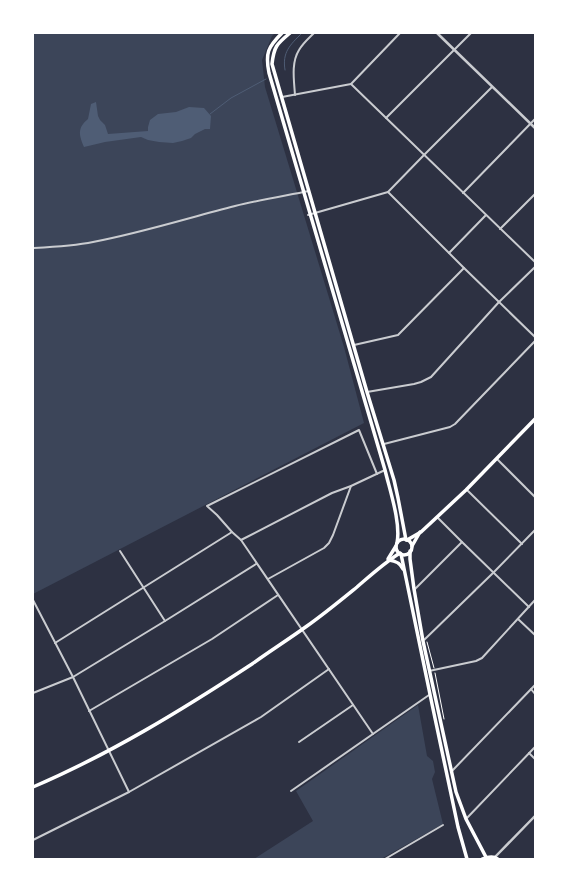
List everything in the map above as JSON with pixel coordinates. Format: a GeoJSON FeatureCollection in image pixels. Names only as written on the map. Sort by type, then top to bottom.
{"type":"FeatureCollection","features":[{"type":"Feature","properties":{"kind":"main road"},"geometry":{"type":"LineString","coordinates":[[282,33],[271,45],[268,52],[267,62],[275,96],[304,192],[309,214],[385,470],[395,510],[398,536],[397,550],[400,554],[406,575],[458,827],[467,859]]}},
{"type":"Feature","properties":{"kind":"main road"},"geometry":{"type":"LineString","coordinates":[[290,33],[276,46],[273,52],[272,64],[396,489],[407,540],[410,542],[410,559],[414,589],[425,640],[429,671],[458,798],[466,819],[485,858],[490,856],[497,858]]}},
{"type":"Feature","properties":{"kind":"main road"},"geometry":{"type":"LineString","coordinates":[[352,360],[357,358]]}},
{"type":"Feature","properties":{"kind":"main road"},"geometry":{"type":"LineString","coordinates":[[388,560],[397,544],[402,539],[407,540],[421,532],[466,490],[535,419]]}},
{"type":"Feature","properties":{"kind":"main road"},"geometry":{"type":"LineString","coordinates":[[33,787],[62,775],[109,751],[219,686],[302,630],[388,560],[400,554],[406,554],[411,549],[421,532]]}},
{"type":"Feature","properties":{"kind":"main road"},"geometry":{"type":"LineString","coordinates":[[388,560],[398,563],[406,575]]}},
{"type":"Feature","properties":{"kind":"street"},"geometry":{"type":"LineString","coordinates":[[295,95],[295,58],[303,44],[314,33]]}},
{"type":"Feature","properties":{"kind":"street"},"geometry":{"type":"LineString","coordinates":[[281,97],[351,84],[400,33]]}},
{"type":"Feature","properties":{"kind":"street"},"geometry":{"type":"LineString","coordinates":[[437,33],[535,128]]}},
{"type":"Feature","properties":{"kind":"street"},"geometry":{"type":"LineString","coordinates":[[386,118],[471,33]]}},
{"type":"Feature","properties":{"kind":"street"},"geometry":{"type":"LineString","coordinates":[[351,84],[535,262]]}},
{"type":"Feature","properties":{"kind":"street"},"geometry":{"type":"LineString","coordinates":[[309,214],[388,192],[492,87]]}},
{"type":"Feature","properties":{"kind":"street"},"geometry":{"type":"LineString","coordinates":[[463,193],[535,119]]}},
{"type":"Feature","properties":{"kind":"street"},"geometry":{"type":"LineString","coordinates":[[33,248],[92,242],[185,220],[235,206],[309,191]]}},
{"type":"Feature","properties":{"kind":"street"},"geometry":{"type":"LineString","coordinates":[[388,192],[535,337]]}},
{"type":"Feature","properties":{"kind":"street"},"geometry":{"type":"LineString","coordinates":[[500,229],[535,194]]}},
{"type":"Feature","properties":{"kind":"street"},"geometry":{"type":"LineString","coordinates":[[449,253],[486,214]]}},
{"type":"Feature","properties":{"kind":"street"},"geometry":{"type":"LineString","coordinates":[[367,392],[414,384],[431,376],[499,302],[535,267]]}},
{"type":"Feature","properties":{"kind":"street"},"geometry":{"type":"LineString","coordinates":[[354,345],[398,335],[464,268]]}},
{"type":"Feature","properties":{"kind":"street"},"geometry":{"type":"LineString","coordinates":[[383,444],[450,427],[455,424],[535,341]]}},
{"type":"Feature","properties":{"kind":"street"},"geometry":{"type":"LineString","coordinates":[[373,734],[241,540],[207,506],[360,430],[377,474]]}},
{"type":"Feature","properties":{"kind":"street"},"geometry":{"type":"LineString","coordinates":[[497,459],[535,497]]}},
{"type":"Feature","properties":{"kind":"street"},"geometry":{"type":"LineString","coordinates":[[241,540],[332,493],[385,470]]}},
{"type":"Feature","properties":{"kind":"street"},"geometry":{"type":"LineString","coordinates":[[268,579],[327,545],[351,486]]}},
{"type":"Feature","properties":{"kind":"street"},"geometry":{"type":"LineString","coordinates":[[466,490],[522,544]]}},
{"type":"Feature","properties":{"kind":"street"},"geometry":{"type":"LineString","coordinates":[[437,517],[528,607]]}},
{"type":"Feature","properties":{"kind":"street"},"geometry":{"type":"LineString","coordinates":[[425,640],[535,530]]}},
{"type":"Feature","properties":{"kind":"street"},"geometry":{"type":"LineString","coordinates":[[55,643],[232,532]]}},
{"type":"Feature","properties":{"kind":"street"},"geometry":{"type":"LineString","coordinates":[[414,589],[462,542]]}},
{"type":"Feature","properties":{"kind":"street"},"geometry":{"type":"LineString","coordinates":[[120,551],[165,621]]}},
{"type":"Feature","properties":{"kind":"street"},"geometry":{"type":"LineString","coordinates":[[33,693],[73,677],[257,563]]}},
{"type":"Feature","properties":{"kind":"street"},"geometry":{"type":"LineString","coordinates":[[89,711],[212,639],[278,595]]}},
{"type":"Feature","properties":{"kind":"street"},"geometry":{"type":"LineString","coordinates":[[33,600],[73,677],[129,792]]}},
{"type":"Feature","properties":{"kind":"street"},"geometry":{"type":"LineString","coordinates":[[429,671],[479,660],[482,658],[535,600]]}},
{"type":"Feature","properties":{"kind":"street"},"geometry":{"type":"LineString","coordinates":[[518,619],[535,635]]}},
{"type":"Feature","properties":{"kind":"street"},"geometry":{"type":"LineString","coordinates":[[33,840],[129,792],[261,717],[329,669]]}},
{"type":"Feature","properties":{"kind":"street"},"geometry":{"type":"LineString","coordinates":[[451,772],[535,685]]}},
{"type":"Feature","properties":{"kind":"street"},"geometry":{"type":"LineString","coordinates":[[530,689],[535,694]]}},
{"type":"Feature","properties":{"kind":"street"},"geometry":{"type":"LineString","coordinates":[[291,791],[430,694]]}},
{"type":"Feature","properties":{"kind":"street"},"geometry":{"type":"LineString","coordinates":[[299,742],[353,705]]}},
{"type":"Feature","properties":{"kind":"street"},"geometry":{"type":"LineString","coordinates":[[466,819],[535,746]]}},
{"type":"Feature","properties":{"kind":"street"},"geometry":{"type":"LineString","coordinates":[[529,753],[535,759]]}},
{"type":"Feature","properties":{"kind":"street"},"geometry":{"type":"LineString","coordinates":[[497,858],[535,816]]}},
{"type":"Feature","properties":{"kind":"street"},"geometry":{"type":"LineString","coordinates":[[385,859],[443,825]]}},
{"type":"Feature","properties":{"kind":"path"},"geometry":{"type":"LineString","coordinates":[[425,640],[434,670],[445,723]]}},
{"type":"Feature","properties":{"kind":"shaded area"},"geometry":{"type":"Polygon","coordinates":[[[33,33],[275,33],[272,36],[262,60],[265,87],[344,347],[364,423],[33,594],[33,33]]]}},
{"type":"Feature","properties":{"kind":"shaded area"},"geometry":{"type":"Polygon","coordinates":[[[96,102],[98,116],[105,125],[108,134],[148,131],[150,120],[158,114],[176,112],[189,107],[204,108],[211,116],[210,129],[205,129],[195,134],[191,138],[173,143],[148,140],[141,137],[105,142],[84,147],[80,132],[82,125],[88,119],[91,104],[96,102]]]}},
{"type":"Feature","properties":{"kind":"shaded area"},"geometry":{"type":"Polygon","coordinates":[[[418,705],[427,756],[433,761],[435,772],[432,779],[443,824],[381,859],[254,859],[313,821],[296,791],[418,705]]]}},
{"type":"Feature","properties":{"kind":"waterway"},"geometry":{"type":"LineString","coordinates":[[285,70],[284,64],[288,49],[302,33]]}},
{"type":"Feature","properties":{"kind":"waterway"},"geometry":{"type":"LineString","coordinates":[[210,114],[231,98],[266,79]]}}]}
